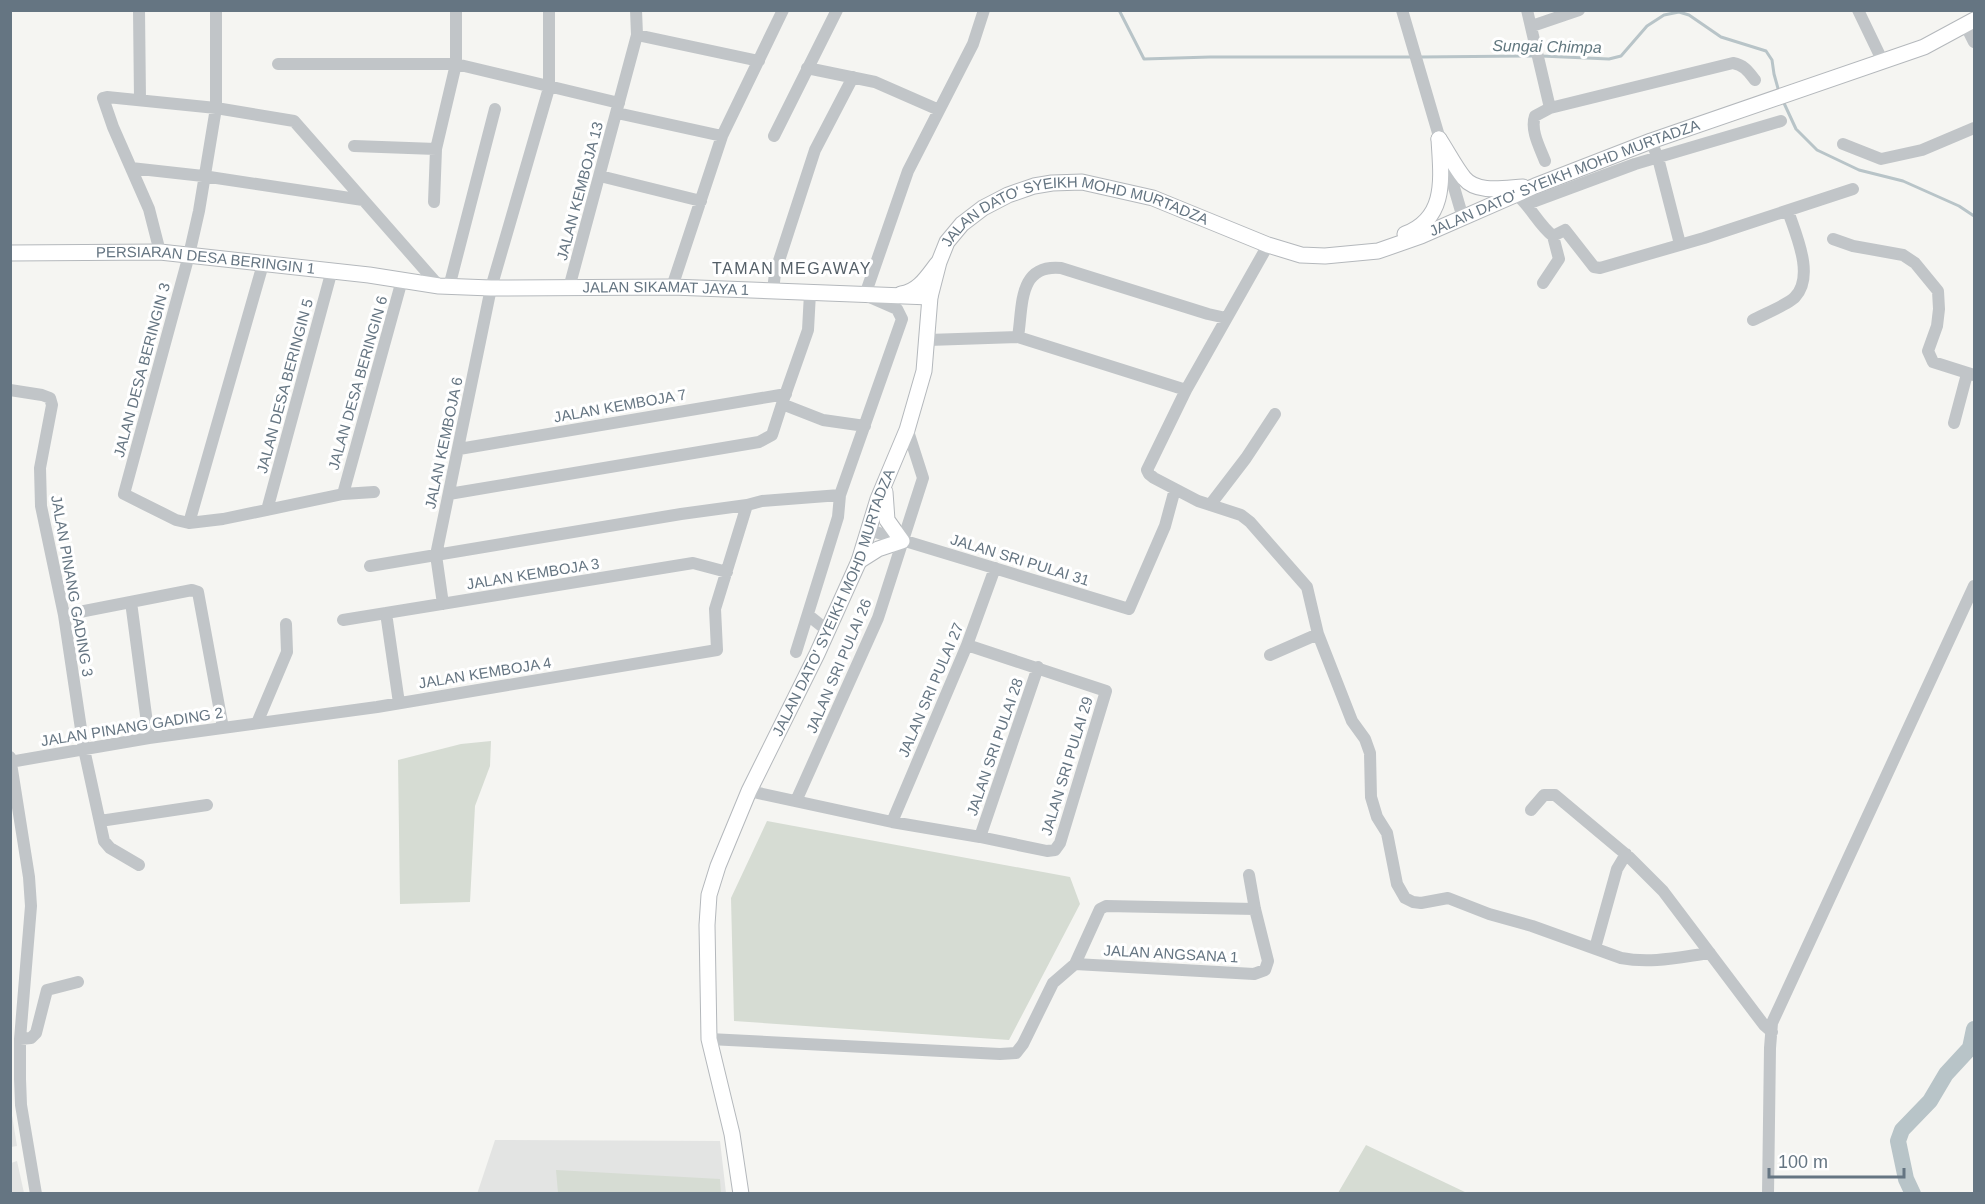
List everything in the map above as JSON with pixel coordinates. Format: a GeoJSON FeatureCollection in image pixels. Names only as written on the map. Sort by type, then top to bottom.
{"type":"FeatureCollection","features":[{"type":"Feature","properties":{"kind":"main road","name":"JALAN DATO' SYEIKH MOHD MURTADZA"},"geometry":{"type":"LineString","coordinates":[[741,1194],[737,1160],[709,1039],[707,926],[709,895],[718,866],[749,790],[860,561],[884,484],[907,428],[924,371],[930,297],[939,262],[947,242],[962,224],[983,208],[1008,195],[1034,186],[1082,182],[1153,198],[1268,245],[1301,255],[1325,256],[1378,251],[1414,239],[1463,218],[1522,199],[1535,186],[1651,141],[1924,47],[1970,23]]}},
{"type":"Feature","properties":{"kind":"main road"},"geometry":{"type":"LineString","coordinates":[[1439,139],[1465,180],[1479,187],[1495,189],[1535,186]]}},
{"type":"Feature","properties":{"kind":"main road"},"geometry":{"type":"LineString","coordinates":[[1325,256],[1378,244],[1416,230],[1432,215],[1440,197],[1439,139]]}},
{"type":"Feature","properties":{"kind":"main road","name":"PERSIARAN DESA BERINGIN 1"},"geometry":{"type":"LineString","coordinates":[[10,253],[160,252],[332,270],[402,280]]}},
{"type":"Feature","properties":{"kind":"main road"},"geometry":{"type":"LineString","coordinates":[[889,296],[915,289],[923,283],[939,262]]}},
{"type":"Feature","properties":{"kind":"main road","name":"JALAN SIKAMAT JAYA 1"},"geometry":{"type":"LineString","coordinates":[[402,280],[444,286],[491,288],[672,287],[930,297]]}},
{"type":"Feature","properties":{"kind":"main road"},"geometry":{"type":"LineString","coordinates":[[889,296],[912,304],[919,309],[928,337]]}},
{"type":"Feature","properties":{"kind":"main road"},"geometry":{"type":"LineString","coordinates":[[860,561],[878,549],[902,541],[887,520],[884,484]]}},
{"type":"Feature","properties":{"kind":"street"},"geometry":{"type":"LineString","coordinates":[[139,10],[140,100]]}},
{"type":"Feature","properties":{"kind":"street"},"geometry":{"type":"LineString","coordinates":[[434,202],[436,149],[456,64],[456,10]]}},
{"type":"Feature","properties":{"kind":"street","name":"JALAN KEMBOJA 6"},"geometry":{"type":"LineString","coordinates":[[443,604],[436,555],[491,288],[549,87],[549,10]]}},
{"type":"Feature","properties":{"kind":"street","name":"JALAN KEMBOJA 13"},"geometry":{"type":"LineString","coordinates":[[569,288],[637,35],[636,10]]}},
{"type":"Feature","properties":{"kind":"street"},"geometry":{"type":"LineString","coordinates":[[672,287],[722,136],[783,10]]}},
{"type":"Feature","properties":{"kind":"street"},"geometry":{"type":"LineString","coordinates":[[774,136],[837,10]]}},
{"type":"Feature","properties":{"kind":"street"},"geometry":{"type":"LineString","coordinates":[[1402,10],[1463,218]]}},
{"type":"Feature","properties":{"kind":"street"},"geometry":{"type":"LineString","coordinates":[[1527,10],[1550,108]]}},
{"type":"Feature","properties":{"kind":"street"},"geometry":{"type":"LineString","coordinates":[[1532,26],[1579,10]]}},
{"type":"Feature","properties":{"kind":"street"},"geometry":{"type":"LineString","coordinates":[[1858,10],[1883,62]]}},
{"type":"Feature","properties":{"kind":"street"},"geometry":{"type":"LineString","coordinates":[[796,652],[838,517],[840,495],[902,319],[897,309],[865,295],[908,171],[973,44],[984,11]]}},
{"type":"Feature","properties":{"kind":"street","name":"JALAN DESA BERINGIN 3"},"geometry":{"type":"LineString","coordinates":[[189,523],[176,520],[124,494],[199,211],[216,108],[216,15]]}},
{"type":"Feature","properties":{"kind":"street"},"geometry":{"type":"LineString","coordinates":[[1970,23],[1974,42]]}},
{"type":"Feature","properties":{"kind":"street"},"geometry":{"type":"LineString","coordinates":[[637,35],[759,61]]}},
{"type":"Feature","properties":{"kind":"street"},"geometry":{"type":"LineString","coordinates":[[1545,161],[1533,122],[1535,116],[1550,108],[1732,63],[1746,68],[1755,80]]}},
{"type":"Feature","properties":{"kind":"street"},"geometry":{"type":"LineString","coordinates":[[278,64],[456,64],[549,87],[722,136]]}},
{"type":"Feature","properties":{"kind":"street"},"geometry":{"type":"LineString","coordinates":[[807,68],[875,82],[939,110]]}},
{"type":"Feature","properties":{"kind":"street"},"geometry":{"type":"LineString","coordinates":[[773,291],[775,273],[815,150],[852,77]]}},
{"type":"Feature","properties":{"kind":"street"},"geometry":{"type":"LineString","coordinates":[[160,252],[149,209],[112,127],[103,98],[216,108],[294,121],[363,200],[444,286]]}},
{"type":"Feature","properties":{"kind":"street"},"geometry":{"type":"LineString","coordinates":[[444,286],[495,109]]}},
{"type":"Feature","properties":{"kind":"street"},"geometry":{"type":"LineString","coordinates":[[1543,283],[1559,259],[1553,236],[1544,229],[1522,199],[1781,121]]}},
{"type":"Feature","properties":{"kind":"street"},"geometry":{"type":"LineString","coordinates":[[1843,144],[1881,159],[1922,150],[1974,128]]}},
{"type":"Feature","properties":{"kind":"street"},"geometry":{"type":"LineString","coordinates":[[1651,141],[1658,158],[1680,244]]}},
{"type":"Feature","properties":{"kind":"street"},"geometry":{"type":"LineString","coordinates":[[354,146],[436,149]]}},
{"type":"Feature","properties":{"kind":"street"},"geometry":{"type":"LineString","coordinates":[[131,168],[203,176],[363,200]]}},
{"type":"Feature","properties":{"kind":"street"},"geometry":{"type":"LineString","coordinates":[[600,176],[700,201]]}},
{"type":"Feature","properties":{"kind":"street"},"geometry":{"type":"LineString","coordinates":[[1553,236],[1565,230],[1594,267],[1600,268],[1704,238],[1852,189]]}},
{"type":"Feature","properties":{"kind":"street"},"geometry":{"type":"LineString","coordinates":[[1753,320],[1795,298],[1804,279],[1801,250],[1788,211]]}},
{"type":"Feature","properties":{"kind":"street"},"geometry":{"type":"LineString","coordinates":[[1833,239],[1853,246],[1903,255],[1915,263],[1938,291],[1937,326],[1928,351],[1933,362],[1971,375],[1954,423]]}},
{"type":"Feature","properties":{"kind":"street"},"geometry":{"type":"LineString","coordinates":[[1268,245],[1186,390],[1147,470],[1154,478],[1175,489],[1210,505],[1241,515],[1250,522],[1307,587],[1318,634],[1352,721],[1365,739],[1370,753],[1371,796],[1377,817],[1387,833],[1397,884],[1405,898],[1421,903],[1448,898],[1621,958],[1646,962],[1710,953]]}},
{"type":"Feature","properties":{"kind":"street"},"geometry":{"type":"LineString","coordinates":[[262,264],[189,523],[223,519],[343,494],[374,492]]}},
{"type":"Feature","properties":{"kind":"street"},"geometry":{"type":"LineString","coordinates":[[1018,337],[1025,288],[1030,276],[1039,269],[1049,267],[1061,268],[1226,318]]}},
{"type":"Feature","properties":{"kind":"street","name":"JALAN DESA BERINGIN 5"},"geometry":{"type":"LineString","coordinates":[[267,510],[332,270]]}},
{"type":"Feature","properties":{"kind":"street","name":"JALAN DESA BERINGIN 6"},"geometry":{"type":"LineString","coordinates":[[343,494],[402,280]]}},
{"type":"Feature","properties":{"kind":"street"},"geometry":{"type":"LineString","coordinates":[[449,494],[759,442],[772,435],[808,330],[810,293]]}},
{"type":"Feature","properties":{"kind":"street"},"geometry":{"type":"LineString","coordinates":[[928,337],[1018,337],[1186,390]]}},
{"type":"Feature","properties":{"kind":"street","name":"JALAN PINANG GADING 3"},"geometry":{"type":"LineString","coordinates":[[10,390],[42,395],[50,398],[52,405],[40,468],[41,506],[64,615],[84,749],[104,841],[110,848],[139,865]]}},
{"type":"Feature","properties":{"kind":"street"},"geometry":{"type":"LineString","coordinates":[[784,399],[823,420],[865,426]]}},
{"type":"Feature","properties":{"kind":"street","name":"JALAN KEMBOJA 7"},"geometry":{"type":"LineString","coordinates":[[459,448],[784,399]]}},
{"type":"Feature","properties":{"kind":"street"},"geometry":{"type":"LineString","coordinates":[[1210,505],[1246,458],[1275,414]]}},
{"type":"Feature","properties":{"kind":"street","name":"JALAN SRI PULAI 26"},"geometry":{"type":"LineString","coordinates":[[796,801],[878,618],[923,478],[907,428]]}},
{"type":"Feature","properties":{"kind":"street","name":"JALAN SRI PULAI 31"},"geometry":{"type":"LineString","coordinates":[[869,530],[1130,609],[1165,526],[1175,489]]}},
{"type":"Feature","properties":{"kind":"street"},"geometry":{"type":"LineString","coordinates":[[370,566],[762,501],[840,495]]}},
{"type":"Feature","properties":{"kind":"street"},"geometry":{"type":"LineString","coordinates":[[727,572],[747,505]]}},
{"type":"Feature","properties":{"kind":"street","name":"JALAN KEMBOJA 3"},"geometry":{"type":"LineString","coordinates":[[343,621],[693,563],[727,572]]}},
{"type":"Feature","properties":{"kind":"street","name":"JALAN SRI PULAI 27"},"geometry":{"type":"LineString","coordinates":[[892,822],[967,645],[994,568]]}},
{"type":"Feature","properties":{"kind":"street","name":"JALAN KEMBOJA 4"},"geometry":{"type":"LineString","coordinates":[[257,723],[399,703],[717,650],[715,609],[727,572]]}},
{"type":"Feature","properties":{"kind":"street"},"geometry":{"type":"LineString","coordinates":[[1768,1194],[1772,1023],[1974,586]]}},
{"type":"Feature","properties":{"kind":"street"},"geometry":{"type":"LineString","coordinates":[[64,615],[195,590],[199,595],[223,728]]}},
{"type":"Feature","properties":{"kind":"street"},"geometry":{"type":"LineString","coordinates":[[130,602],[149,738]]}},
{"type":"Feature","properties":{"kind":"street"},"geometry":{"type":"LineString","coordinates":[[386,614],[399,703]]}},
{"type":"Feature","properties":{"kind":"street"},"geometry":{"type":"LineString","coordinates":[[808,615],[828,631]]}},
{"type":"Feature","properties":{"kind":"street"},"geometry":{"type":"LineString","coordinates":[[257,723],[287,652],[286,624]]}},
{"type":"Feature","properties":{"kind":"street"},"geometry":{"type":"LineString","coordinates":[[1269,655],[1318,634]]}},
{"type":"Feature","properties":{"kind":"street"},"geometry":{"type":"LineString","coordinates":[[967,645],[1038,667]]}},
{"type":"Feature","properties":{"kind":"street","name":"JALAN SRI PULAI 29"},"geometry":{"type":"LineString","coordinates":[[980,837],[1047,851],[1055,850],[1060,843],[1106,691],[1038,667]]}},
{"type":"Feature","properties":{"kind":"street","name":"JALAN SRI PULAI 28"},"geometry":{"type":"LineString","coordinates":[[980,837],[1038,667]]}},
{"type":"Feature","properties":{"kind":"street","name":"JALAN PINANG GADING 2"},"geometry":{"type":"LineString","coordinates":[[11,760],[257,723]]}},
{"type":"Feature","properties":{"kind":"street"},"geometry":{"type":"LineString","coordinates":[[11,760],[29,877],[31,906],[20,1039],[21,1105],[36,1194]]}},
{"type":"Feature","properties":{"kind":"street"},"geometry":{"type":"LineString","coordinates":[[749,790],[892,822],[980,837]]}},
{"type":"Feature","properties":{"kind":"street"},"geometry":{"type":"LineString","coordinates":[[1531,810],[1544,795],[1555,795],[1626,854],[1663,891],[1764,1025],[1772,1032]]}},
{"type":"Feature","properties":{"kind":"street"},"geometry":{"type":"LineString","coordinates":[[100,821],[207,805]]}},
{"type":"Feature","properties":{"kind":"street"},"geometry":{"type":"LineString","coordinates":[[1595,948],[1617,869],[1626,854]]}},
{"type":"Feature","properties":{"kind":"street"},"geometry":{"type":"LineString","coordinates":[[709,1039],[1016,1053],[1023,1044],[1053,983],[1075,964],[1100,909],[1106,906],[1255,909],[1249,875]]}},
{"type":"Feature","properties":{"kind":"street","name":"JALAN ANGSANA 1"},"geometry":{"type":"LineString","coordinates":[[1075,964],[1254,974],[1264,970],[1268,961],[1255,909]]}},
{"type":"Feature","properties":{"kind":"street"},"geometry":{"type":"LineString","coordinates":[[20,1039],[31,1038],[36,1033],[47,990],[78,981]]}},
{"type":"Feature","properties":{"kind":"shaded area"},"geometry":{"type":"Polygon","coordinates":[[[491,741],[490,766],[475,806],[470,902],[400,904],[398,760],[461,744],[491,741]]]}},
{"type":"Feature","properties":{"kind":"shaded area"},"geometry":{"type":"Polygon","coordinates":[[[767,821],[1070,877],[1080,904],[1009,1040],[734,1021],[731,898],[767,821]]]}},
{"type":"Feature","properties":{"kind":"shaded area"},"geometry":{"type":"Polygon","coordinates":[[[10,1103],[17,1146],[11,1147],[10,1147],[10,1103]]]}},
{"type":"Feature","properties":{"kind":"shaded area"},"geometry":{"type":"Polygon","coordinates":[[[495,1140],[720,1141],[726,1193],[477,1194],[495,1140]]]}},
{"type":"Feature","properties":{"kind":"shaded area"},"geometry":{"type":"Polygon","coordinates":[[[1366,1145],[1467,1193],[1338,1193],[1366,1145]]]}},
{"type":"Feature","properties":{"kind":"shaded area"},"geometry":{"type":"Polygon","coordinates":[[[17,1161],[24,1193],[11,1193],[11,1163],[17,1161]]]}},
{"type":"Feature","properties":{"kind":"shaded area"},"geometry":{"type":"Polygon","coordinates":[[[556,1170],[720,1179],[721,1193],[558,1193],[556,1170]]]}},
{"type":"Feature","properties":{"kind":"waterway","name":"Sungai Chimpa"},"geometry":{"type":"LineString","coordinates":[[1119,10],[1144,59],[1411,57]]}},
{"type":"Feature","properties":{"kind":"waterway","name":"Sungai Chimpa"},"geometry":{"type":"LineString","coordinates":[[1541,56],[1609,59],[1621,56],[1647,26],[1664,15],[1679,12],[1689,15],[1721,37],[1766,51],[1772,60],[1779,92]]}},
{"type":"Feature","properties":{"kind":"waterway","name":"Sungai Chimpa"},"geometry":{"type":"LineString","coordinates":[[1421,57],[1534,56]]}},
{"type":"Feature","properties":{"kind":"waterway","name":"Sungai Chimpa"},"geometry":{"type":"LineString","coordinates":[[1783,101],[1796,129],[1817,150],[1859,170],[1903,181],[1959,206],[1974,216]]}},
{"type":"Feature","properties":{"kind":"waterway"},"geometry":{"type":"LineString","coordinates":[[1913,1194],[1906,1179],[1898,1141],[1902,1130],[1930,1101],[1946,1074],[1970,1048],[1974,1029]]}},
{"type":"Feature","properties":{"kind":"district","name":"TAMAN MEGAWAY"},"geometry":{"type":"Point","coordinates":[792,268]}}]}
